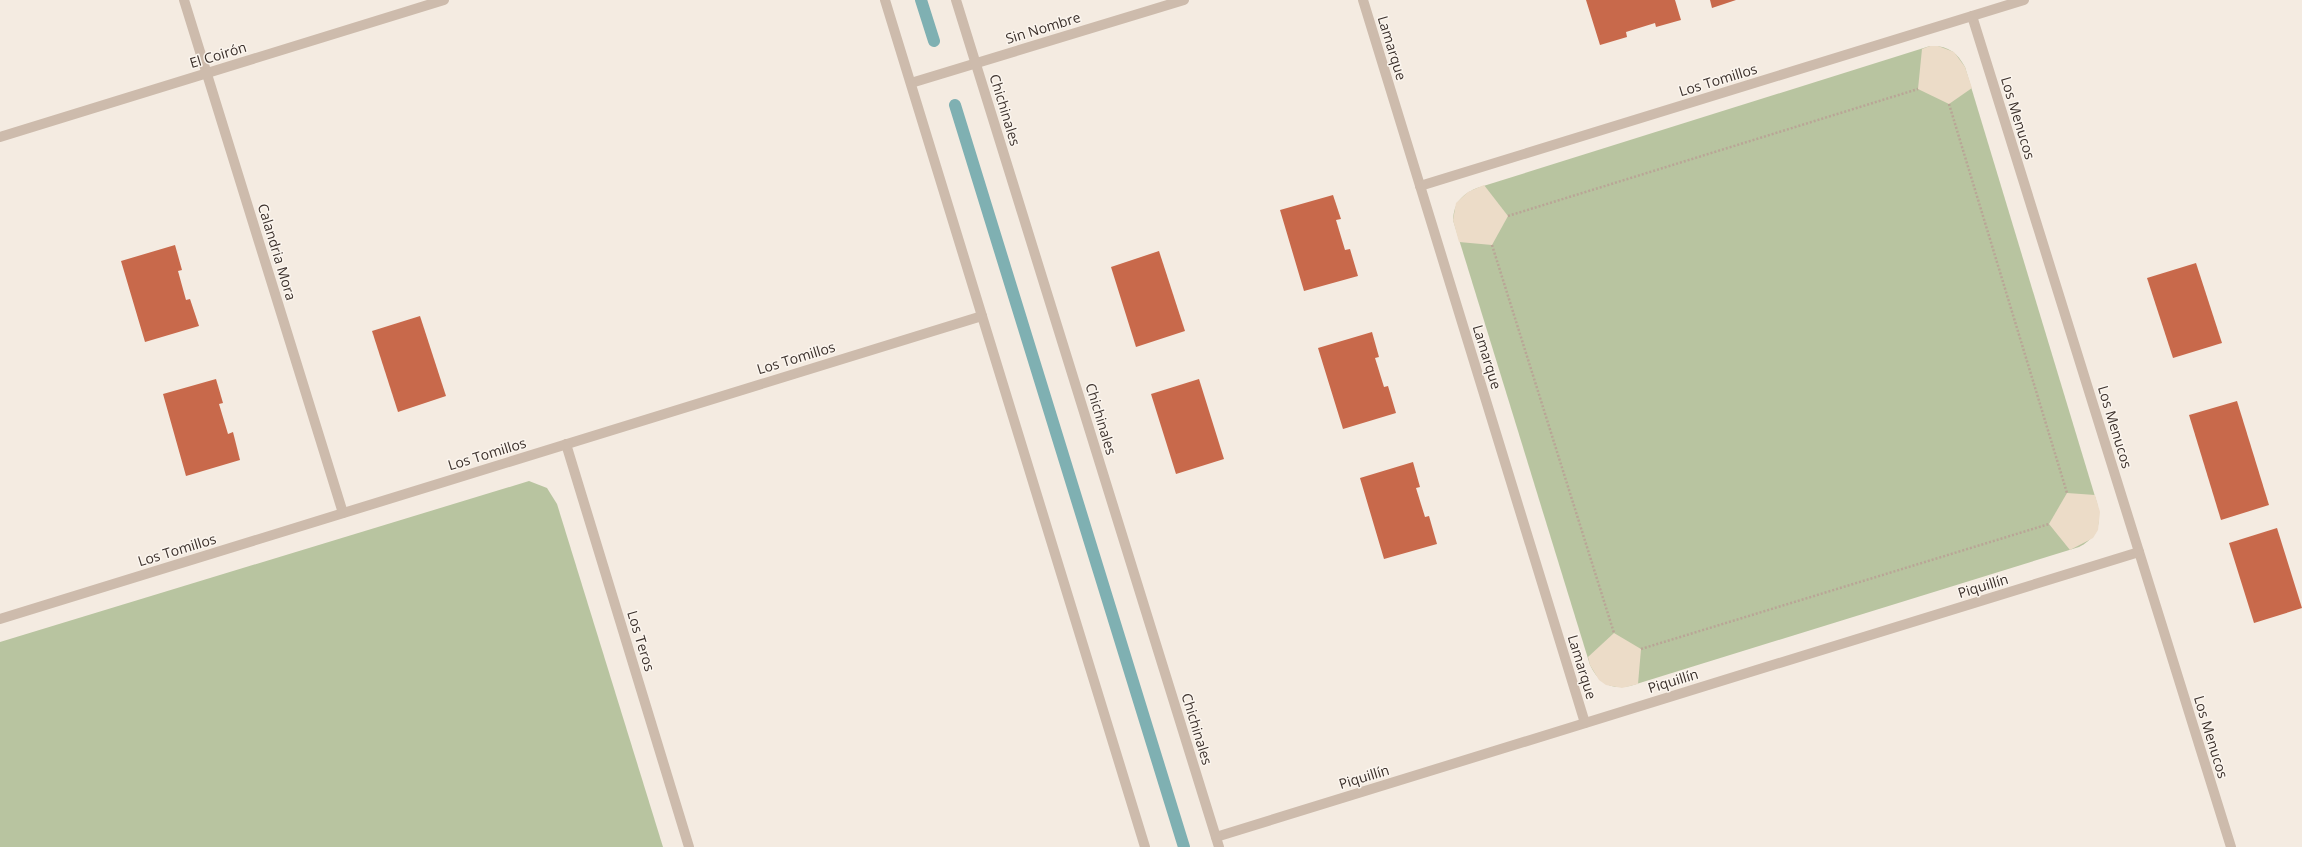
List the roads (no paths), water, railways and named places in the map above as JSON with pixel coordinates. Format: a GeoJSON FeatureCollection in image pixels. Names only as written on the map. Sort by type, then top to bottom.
{"type":"FeatureCollection","features":[{"type":"Feature","properties":{"kind":"street","name":"Calandria Mora"},"geometry":{"type":"LineString","coordinates":[[184,0],[343,513]]}},
{"type":"Feature","properties":{"kind":"street","name":"El Coirón"},"geometry":{"type":"LineString","coordinates":[[0,137],[444,0]]}},
{"type":"Feature","properties":{"kind":"street"},"geometry":{"type":"LineString","coordinates":[[885,0],[1145,847]]}},
{"type":"Feature","properties":{"kind":"street","name":"Chichinales"},"geometry":{"type":"LineString","coordinates":[[956,0],[1218,842]]}},
{"type":"Feature","properties":{"kind":"street","name":"Sin Nombre"},"geometry":{"type":"LineString","coordinates":[[911,83],[1184,0]]}},
{"type":"Feature","properties":{"kind":"street","name":"Lamarque"},"geometry":{"type":"LineString","coordinates":[[1363,0],[1585,723]]}},
{"type":"Feature","properties":{"kind":"street","name":"Los Tomillos"},"geometry":{"type":"LineString","coordinates":[[1420,186],[2024,0]]}},
{"type":"Feature","properties":{"kind":"street","name":"Los Menucos"},"geometry":{"type":"LineString","coordinates":[[1972,16],[2231,847]]}},
{"type":"Feature","properties":{"kind":"street","name":"Los Tomillos"},"geometry":{"type":"LineString","coordinates":[[0,619],[982,316]]}},
{"type":"Feature","properties":{"kind":"street","name":"Los Teros"},"geometry":{"type":"LineString","coordinates":[[566,444],[689,847]]}},
{"type":"Feature","properties":{"kind":"street","name":"Piquillín"},"geometry":{"type":"LineString","coordinates":[[1218,842],[1585,723],[2139,552]]}},
{"type":"Feature","properties":{"kind":"waterway"},"geometry":{"type":"LineString","coordinates":[[921,0],[934,41]]}},
{"type":"Feature","properties":{"kind":"waterway"},"geometry":{"type":"LineString","coordinates":[[955,105],[1184,847]]}}]}
